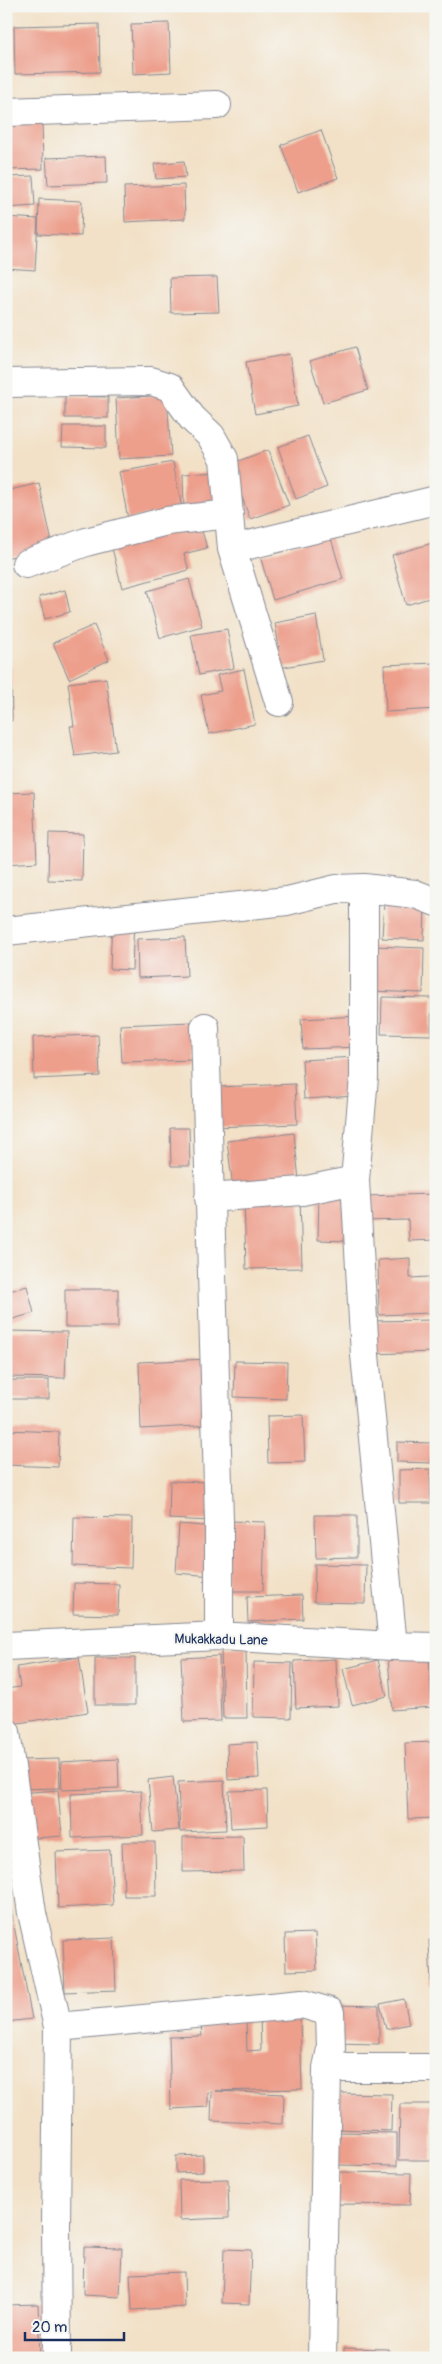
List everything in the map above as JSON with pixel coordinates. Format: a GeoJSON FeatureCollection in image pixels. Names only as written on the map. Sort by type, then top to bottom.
{"type":"FeatureCollection","features":[{"type":"Feature","properties":{"kind":"street"},"geometry":{"type":"LineString","coordinates":[[6,112],[217,105]]}},
{"type":"Feature","properties":{"kind":"street"},"geometry":{"type":"LineString","coordinates":[[6,383],[151,381],[170,387],[192,418],[212,436],[224,459],[232,550],[279,702]]}},
{"type":"Feature","properties":{"kind":"street"},"geometry":{"type":"LineString","coordinates":[[232,550],[436,500]]}},
{"type":"Feature","properties":{"kind":"street"},"geometry":{"type":"LineString","coordinates":[[26,564],[86,542],[168,521],[229,514]]}},
{"type":"Feature","properties":{"kind":"street"},"geometry":{"type":"LineString","coordinates":[[364,888],[364,1077],[355,1180],[365,1355],[393,1646]]}},
{"type":"Feature","properties":{"kind":"street"},"geometry":{"type":"LineString","coordinates":[[6,931],[287,901],[336,889],[364,888],[415,894],[436,902]]}},
{"type":"Feature","properties":{"kind":"street"},"geometry":{"type":"LineString","coordinates":[[205,1027],[218,1520],[218,1636]]}},
{"type":"Feature","properties":{"kind":"street"},"geometry":{"type":"LineString","coordinates":[[209,1198],[302,1192],[355,1180]]}},
{"type":"Feature","properties":{"kind":"street","name":"Mukakkadu Lane"},"geometry":{"type":"LineString","coordinates":[[6,1646],[218,1636],[435,1650]]}},
{"type":"Feature","properties":{"kind":"street"},"geometry":{"type":"LineString","coordinates":[[6,1732],[32,1913],[58,2028],[57,2358]]}},
{"type":"Feature","properties":{"kind":"street"},"geometry":{"type":"LineString","coordinates":[[58,2028],[302,2004],[330,2012],[331,2048],[327,2068],[322,2358]]}},
{"type":"Feature","properties":{"kind":"street"},"geometry":{"type":"LineString","coordinates":[[327,2068],[436,2068]]}},
{"type":"Feature","properties":{"kind":"building"},"geometry":{"type":"Polygon","coordinates":[[[169,23],[171,72],[133,74],[131,24],[169,23]]]}},
{"type":"Feature","properties":{"kind":"building"},"geometry":{"type":"Polygon","coordinates":[[[99,24],[100,72],[15,74],[14,26],[99,24]]]}},
{"type":"Feature","properties":{"kind":"building"},"geometry":{"type":"Polygon","coordinates":[[[42,117],[43,169],[6,170],[6,118],[42,117]]]}},
{"type":"Feature","properties":{"kind":"building"},"geometry":{"type":"Polygon","coordinates":[[[321,130],[338,178],[298,192],[281,145],[321,130]]]}},
{"type":"Feature","properties":{"kind":"building"},"geometry":{"type":"Polygon","coordinates":[[[106,156],[107,183],[48,185],[46,158],[106,156]]]}},
{"type":"Feature","properties":{"kind":"building"},"geometry":{"type":"Polygon","coordinates":[[[184,161],[186,177],[156,179],[154,164],[184,161]]]}},
{"type":"Feature","properties":{"kind":"building"},"geometry":{"type":"Polygon","coordinates":[[[33,176],[35,206],[6,208],[6,177],[33,176]]]}},
{"type":"Feature","properties":{"kind":"building"},"geometry":{"type":"Polygon","coordinates":[[[184,185],[185,219],[125,222],[124,187],[184,185]]]}},
{"type":"Feature","properties":{"kind":"building"},"geometry":{"type":"Polygon","coordinates":[[[39,199],[82,201],[81,236],[38,234],[39,199]]]}},
{"type":"Feature","properties":{"kind":"building"},"geometry":{"type":"Polygon","coordinates":[[[6,217],[38,219],[35,270],[6,268],[6,217]]]}},
{"type":"Feature","properties":{"kind":"building"},"geometry":{"type":"Polygon","coordinates":[[[217,277],[219,312],[171,313],[170,278],[217,277]]]}},
{"type":"Feature","properties":{"kind":"building"},"geometry":{"type":"Polygon","coordinates":[[[355,347],[368,390],[323,403],[310,361],[355,347]]]}},
{"type":"Feature","properties":{"kind":"building"},"geometry":{"type":"Polygon","coordinates":[[[289,354],[298,406],[255,414],[246,362],[289,354]]]}},
{"type":"Feature","properties":{"kind":"building"},"geometry":{"type":"Polygon","coordinates":[[[167,395],[171,456],[119,459],[116,398],[167,395]]]}},
{"type":"Feature","properties":{"kind":"building"},"geometry":{"type":"Polygon","coordinates":[[[65,396],[108,397],[108,418],[65,418],[65,396]]]}},
{"type":"Feature","properties":{"kind":"building"},"geometry":{"type":"Polygon","coordinates":[[[63,426],[106,426],[106,448],[62,447],[63,426]]]}},
{"type":"Feature","properties":{"kind":"building"},"geometry":{"type":"Polygon","coordinates":[[[308,436],[327,487],[296,499],[278,447],[308,436]]]}},
{"type":"Feature","properties":{"kind":"building"},"geometry":{"type":"Polygon","coordinates":[[[268,450],[289,505],[250,519],[230,464],[268,450]]]}},
{"type":"Feature","properties":{"kind":"building"},"geometry":{"type":"Polygon","coordinates":[[[173,462],[182,508],[128,519],[119,472],[173,462]]]}},
{"type":"Feature","properties":{"kind":"building"},"geometry":{"type":"Polygon","coordinates":[[[220,472],[222,508],[184,509],[183,474],[220,472]]]}},
{"type":"Feature","properties":{"kind":"building"},"geometry":{"type":"Polygon","coordinates":[[[39,483],[53,547],[6,558],[6,491],[39,483]]]}},
{"type":"Feature","properties":{"kind":"building"},"geometry":{"type":"Polygon","coordinates":[[[200,524],[207,548],[184,554],[189,570],[122,588],[112,548],[200,524]]]}},
{"type":"Feature","properties":{"kind":"building"},"geometry":{"type":"Polygon","coordinates":[[[330,535],[343,579],[273,600],[260,556],[330,535]]]}},
{"type":"Feature","properties":{"kind":"building"},"geometry":{"type":"Polygon","coordinates":[[[436,542],[436,596],[406,605],[392,555],[436,542]]]}},
{"type":"Feature","properties":{"kind":"building"},"geometry":{"type":"Polygon","coordinates":[[[189,579],[202,626],[160,638],[147,591],[189,579]]]}},
{"type":"Feature","properties":{"kind":"building"},"geometry":{"type":"Polygon","coordinates":[[[65,590],[70,612],[45,619],[39,597],[65,590]]]}},
{"type":"Feature","properties":{"kind":"building"},"geometry":{"type":"Polygon","coordinates":[[[316,615],[323,660],[268,670],[264,650],[279,647],[275,623],[316,615]]]}},
{"type":"Feature","properties":{"kind":"building"},"geometry":{"type":"Polygon","coordinates":[[[94,625],[109,660],[69,679],[53,643],[94,625]]]}},
{"type":"Feature","properties":{"kind":"building"},"geometry":{"type":"Polygon","coordinates":[[[227,629],[234,668],[199,675],[191,635],[227,629]]]}},
{"type":"Feature","properties":{"kind":"building"},"geometry":{"type":"Polygon","coordinates":[[[436,663],[436,709],[386,712],[384,665],[436,663]]]}},
{"type":"Feature","properties":{"kind":"building"},"geometry":{"type":"Polygon","coordinates":[[[6,667],[11,667],[12,721],[6,721],[6,667]]]}},
{"type":"Feature","properties":{"kind":"building"},"geometry":{"type":"Polygon","coordinates":[[[244,669],[255,724],[209,734],[201,695],[221,691],[217,675],[244,669]]]}},
{"type":"Feature","properties":{"kind":"building"},"geometry":{"type":"Polygon","coordinates":[[[106,678],[116,751],[75,756],[70,726],[74,726],[68,683],[106,678]]]}},
{"type":"Feature","properties":{"kind":"building"},"geometry":{"type":"Polygon","coordinates":[[[34,792],[37,862],[6,864],[6,793],[34,792]]]}},
{"type":"Feature","properties":{"kind":"building"},"geometry":{"type":"Polygon","coordinates":[[[49,833],[83,834],[82,881],[48,880],[49,833]]]}},
{"type":"Feature","properties":{"kind":"building"},"geometry":{"type":"Polygon","coordinates":[[[384,901],[425,903],[424,940],[382,938],[384,901]]]}},
{"type":"Feature","properties":{"kind":"building"},"geometry":{"type":"Polygon","coordinates":[[[112,917],[134,919],[132,970],[110,969],[112,917]]]}},
{"type":"Feature","properties":{"kind":"building"},"geometry":{"type":"Polygon","coordinates":[[[185,937],[187,976],[138,978],[137,939],[185,937]]]}},
{"type":"Feature","properties":{"kind":"building"},"geometry":{"type":"Polygon","coordinates":[[[373,946],[424,948],[423,993],[371,991],[373,946]]]}},
{"type":"Feature","properties":{"kind":"building"},"geometry":{"type":"Polygon","coordinates":[[[382,997],[432,998],[431,1035],[381,1034],[382,997]]]}},
{"type":"Feature","properties":{"kind":"building"},"geometry":{"type":"Polygon","coordinates":[[[359,1016],[360,1047],[303,1049],[301,1019],[359,1016]]]}},
{"type":"Feature","properties":{"kind":"building"},"geometry":{"type":"Polygon","coordinates":[[[192,1022],[194,1060],[122,1062],[120,1025],[192,1022]]]}},
{"type":"Feature","properties":{"kind":"building"},"geometry":{"type":"Polygon","coordinates":[[[98,1035],[100,1076],[34,1079],[33,1037],[98,1035]]]}},
{"type":"Feature","properties":{"kind":"building"},"geometry":{"type":"Polygon","coordinates":[[[355,1057],[356,1096],[304,1099],[302,1060],[355,1057]]]}},
{"type":"Feature","properties":{"kind":"building"},"geometry":{"type":"Polygon","coordinates":[[[295,1084],[297,1124],[216,1127],[215,1087],[295,1084]]]}},
{"type":"Feature","properties":{"kind":"building"},"geometry":{"type":"Polygon","coordinates":[[[170,1128],[189,1128],[190,1166],[171,1166],[170,1128]]]}},
{"type":"Feature","properties":{"kind":"building"},"geometry":{"type":"Polygon","coordinates":[[[294,1133],[300,1189],[234,1196],[227,1141],[294,1133]]]}},
{"type":"Feature","properties":{"kind":"building"},"geometry":{"type":"Polygon","coordinates":[[[319,1192],[348,1193],[347,1241],[318,1240],[319,1192]]]}},
{"type":"Feature","properties":{"kind":"building"},"geometry":{"type":"Polygon","coordinates":[[[436,1194],[436,1240],[409,1241],[408,1220],[362,1221],[362,1196],[436,1194]]]}},
{"type":"Feature","properties":{"kind":"building"},"geometry":{"type":"Polygon","coordinates":[[[300,1196],[302,1268],[246,1269],[244,1197],[300,1196]]]}},
{"type":"Feature","properties":{"kind":"building"},"geometry":{"type":"Polygon","coordinates":[[[410,1258],[410,1278],[429,1277],[430,1313],[379,1315],[378,1260],[410,1258]]]}},
{"type":"Feature","properties":{"kind":"building"},"geometry":{"type":"Polygon","coordinates":[[[27,1286],[34,1313],[6,1321],[6,1292],[27,1286]]]}},
{"type":"Feature","properties":{"kind":"building"},"geometry":{"type":"Polygon","coordinates":[[[65,1289],[118,1289],[118,1327],[65,1327],[65,1289]]]}},
{"type":"Feature","properties":{"kind":"building"},"geometry":{"type":"Polygon","coordinates":[[[434,1320],[435,1352],[370,1354],[369,1321],[434,1320]]]}},
{"type":"Feature","properties":{"kind":"building"},"geometry":{"type":"Polygon","coordinates":[[[6,1331],[67,1332],[65,1378],[6,1377],[6,1331]]]}},
{"type":"Feature","properties":{"kind":"building"},"geometry":{"type":"Polygon","coordinates":[[[209,1359],[212,1425],[141,1429],[139,1362],[209,1359]]]}},
{"type":"Feature","properties":{"kind":"building"},"geometry":{"type":"Polygon","coordinates":[[[235,1361],[287,1362],[286,1399],[234,1397],[235,1361]]]}},
{"type":"Feature","properties":{"kind":"building"},"geometry":{"type":"Polygon","coordinates":[[[6,1380],[49,1380],[49,1399],[6,1399],[6,1380]]]}},
{"type":"Feature","properties":{"kind":"building"},"geometry":{"type":"Polygon","coordinates":[[[303,1415],[305,1462],[268,1463],[267,1416],[303,1415]]]}},
{"type":"Feature","properties":{"kind":"building"},"geometry":{"type":"Polygon","coordinates":[[[6,1430],[59,1432],[58,1467],[6,1465],[6,1430]]]}},
{"type":"Feature","properties":{"kind":"building"},"geometry":{"type":"Polygon","coordinates":[[[397,1442],[432,1443],[431,1463],[397,1462],[397,1442]]]}},
{"type":"Feature","properties":{"kind":"building"},"geometry":{"type":"Polygon","coordinates":[[[430,1469],[431,1503],[399,1503],[399,1470],[430,1469]]]}},
{"type":"Feature","properties":{"kind":"building"},"geometry":{"type":"Polygon","coordinates":[[[170,1481],[211,1482],[210,1521],[169,1519],[170,1481]]]}},
{"type":"Feature","properties":{"kind":"building"},"geometry":{"type":"Polygon","coordinates":[[[315,1515],[357,1515],[357,1557],[316,1558],[315,1515]]]}},
{"type":"Feature","properties":{"kind":"building"},"geometry":{"type":"Polygon","coordinates":[[[74,1517],[132,1518],[131,1568],[73,1566],[74,1517]]]}},
{"type":"Feature","properties":{"kind":"building"},"geometry":{"type":"Polygon","coordinates":[[[229,1521],[265,1522],[263,1591],[227,1591],[229,1521]]]}},
{"type":"Feature","properties":{"kind":"building"},"geometry":{"type":"Polygon","coordinates":[[[179,1524],[216,1527],[213,1576],[176,1573],[179,1524]]]}},
{"type":"Feature","properties":{"kind":"building"},"geometry":{"type":"Polygon","coordinates":[[[315,1564],[366,1565],[365,1603],[314,1602],[315,1564]]]}},
{"type":"Feature","properties":{"kind":"building"},"geometry":{"type":"Polygon","coordinates":[[[74,1583],[119,1584],[118,1615],[73,1614],[74,1583]]]}},
{"type":"Feature","properties":{"kind":"building"},"geometry":{"type":"Polygon","coordinates":[[[302,1595],[303,1619],[248,1622],[247,1597],[302,1595]]]}},
{"type":"Feature","properties":{"kind":"building"},"geometry":{"type":"Polygon","coordinates":[[[246,1647],[247,1718],[223,1718],[221,1648],[246,1647]]]}},
{"type":"Feature","properties":{"kind":"building"},"geometry":{"type":"Polygon","coordinates":[[[429,1655],[432,1707],[392,1710],[388,1658],[429,1655]]]}},
{"type":"Feature","properties":{"kind":"building"},"geometry":{"type":"Polygon","coordinates":[[[219,1656],[221,1721],[184,1722],[181,1658],[219,1656]]]}},
{"type":"Feature","properties":{"kind":"building"},"geometry":{"type":"Polygon","coordinates":[[[79,1657],[88,1712],[6,1725],[6,1689],[20,1687],[17,1667],[79,1657]]]}},
{"type":"Feature","properties":{"kind":"building"},"geometry":{"type":"Polygon","coordinates":[[[95,1658],[135,1658],[135,1705],[95,1705],[95,1658]]]}},
{"type":"Feature","properties":{"kind":"building"},"geometry":{"type":"Polygon","coordinates":[[[336,1659],[338,1706],[296,1708],[294,1661],[336,1659]]]}},
{"type":"Feature","properties":{"kind":"building"},"geometry":{"type":"Polygon","coordinates":[[[378,1660],[387,1696],[352,1705],[343,1669],[378,1660]]]}},
{"type":"Feature","properties":{"kind":"building"},"geometry":{"type":"Polygon","coordinates":[[[254,1662],[292,1663],[291,1718],[253,1717],[254,1662]]]}},
{"type":"Feature","properties":{"kind":"building"},"geometry":{"type":"Polygon","coordinates":[[[257,1742],[259,1778],[228,1780],[227,1744],[257,1742]]]}},
{"type":"Feature","properties":{"kind":"building"},"geometry":{"type":"Polygon","coordinates":[[[436,1742],[436,1818],[408,1819],[405,1743],[436,1742]]]}},
{"type":"Feature","properties":{"kind":"building"},"geometry":{"type":"Polygon","coordinates":[[[59,1759],[60,1788],[18,1789],[17,1760],[59,1759]]]}},
{"type":"Feature","properties":{"kind":"building"},"geometry":{"type":"Polygon","coordinates":[[[118,1759],[119,1788],[62,1790],[61,1762],[118,1759]]]}},
{"type":"Feature","properties":{"kind":"building"},"geometry":{"type":"Polygon","coordinates":[[[173,1777],[179,1830],[153,1832],[148,1780],[173,1777]]]}},
{"type":"Feature","properties":{"kind":"building"},"geometry":{"type":"Polygon","coordinates":[[[224,1780],[226,1830],[180,1832],[178,1782],[224,1780]]]}},
{"type":"Feature","properties":{"kind":"building"},"geometry":{"type":"Polygon","coordinates":[[[58,1790],[62,1836],[24,1839],[20,1793],[58,1790]]]}},
{"type":"Feature","properties":{"kind":"building"},"geometry":{"type":"Polygon","coordinates":[[[267,1790],[268,1826],[231,1828],[229,1791],[267,1790]]]}},
{"type":"Feature","properties":{"kind":"building"},"geometry":{"type":"Polygon","coordinates":[[[141,1791],[143,1835],[72,1838],[71,1794],[141,1791]]]}},
{"type":"Feature","properties":{"kind":"building"},"geometry":{"type":"Polygon","coordinates":[[[243,1836],[244,1871],[183,1872],[183,1837],[243,1836]]]}},
{"type":"Feature","properties":{"kind":"building"},"geometry":{"type":"Polygon","coordinates":[[[122,1842],[155,1842],[156,1896],[124,1896],[122,1842]]]}},
{"type":"Feature","properties":{"kind":"building"},"geometry":{"type":"Polygon","coordinates":[[[110,1850],[113,1905],[58,1908],[56,1852],[110,1850]]]}},
{"type":"Feature","properties":{"kind":"building"},"geometry":{"type":"Polygon","coordinates":[[[6,1884],[32,2019],[6,2022],[6,1884]]]}},
{"type":"Feature","properties":{"kind":"building"},"geometry":{"type":"Polygon","coordinates":[[[315,1933],[317,1970],[286,1971],[285,1934],[315,1933]]]}},
{"type":"Feature","properties":{"kind":"building"},"geometry":{"type":"Polygon","coordinates":[[[114,1938],[116,1990],[65,1992],[63,1940],[114,1938]]]}},
{"type":"Feature","properties":{"kind":"building"},"geometry":{"type":"Polygon","coordinates":[[[429,1940],[436,1940],[436,1986],[431,1986],[429,1940]]]}},
{"type":"Feature","properties":{"kind":"building"},"geometry":{"type":"Polygon","coordinates":[[[404,1999],[409,2024],[386,2029],[380,2004],[404,1999]]]}},
{"type":"Feature","properties":{"kind":"building"},"geometry":{"type":"Polygon","coordinates":[[[335,2005],[379,2006],[379,2044],[334,2043],[335,2005]]]}},
{"type":"Feature","properties":{"kind":"building"},"geometry":{"type":"Polygon","coordinates":[[[300,2016],[302,2089],[216,2091],[284,2094],[283,2124],[211,2121],[212,2092],[208,2092],[208,2107],[171,2109],[169,2037],[202,2036],[201,2020],[246,2019],[247,2051],[261,2050],[260,2017],[300,2016]]]}},
{"type":"Feature","properties":{"kind":"building"},"geometry":{"type":"Polygon","coordinates":[[[338,2093],[392,2094],[391,2131],[337,2129],[338,2093]]]}},
{"type":"Feature","properties":{"kind":"building"},"geometry":{"type":"Polygon","coordinates":[[[400,2104],[432,2104],[432,2160],[399,2160],[400,2104]]]}},
{"type":"Feature","properties":{"kind":"building"},"geometry":{"type":"Polygon","coordinates":[[[335,2132],[397,2133],[397,2166],[335,2165],[335,2132]]]}},
{"type":"Feature","properties":{"kind":"building"},"geometry":{"type":"Polygon","coordinates":[[[203,2155],[203,2172],[176,2173],[176,2156],[203,2155]]]}},
{"type":"Feature","properties":{"kind":"building"},"geometry":{"type":"Polygon","coordinates":[[[339,2172],[411,2173],[410,2205],[338,2204],[339,2172]]]}},
{"type":"Feature","properties":{"kind":"building"},"geometry":{"type":"Polygon","coordinates":[[[228,2179],[229,2218],[180,2220],[179,2180],[228,2179]]]}},
{"type":"Feature","properties":{"kind":"building"},"geometry":{"type":"Polygon","coordinates":[[[84,2247],[122,2248],[120,2297],[83,2295],[84,2247]]]}},
{"type":"Feature","properties":{"kind":"building"},"geometry":{"type":"Polygon","coordinates":[[[224,2249],[251,2250],[249,2304],[222,2303],[224,2249]]]}},
{"type":"Feature","properties":{"kind":"building"},"geometry":{"type":"Polygon","coordinates":[[[184,2272],[185,2307],[132,2310],[130,2274],[184,2272]]]}},
{"type":"Feature","properties":{"kind":"building"},"geometry":{"type":"Polygon","coordinates":[[[38,2304],[40,2358],[6,2358],[6,2305],[38,2304]]]}},
{"type":"Feature","properties":{"kind":"building"},"geometry":{"type":"Polygon","coordinates":[[[344,2348],[388,2349],[388,2358],[344,2358],[344,2348]]]}}]}
